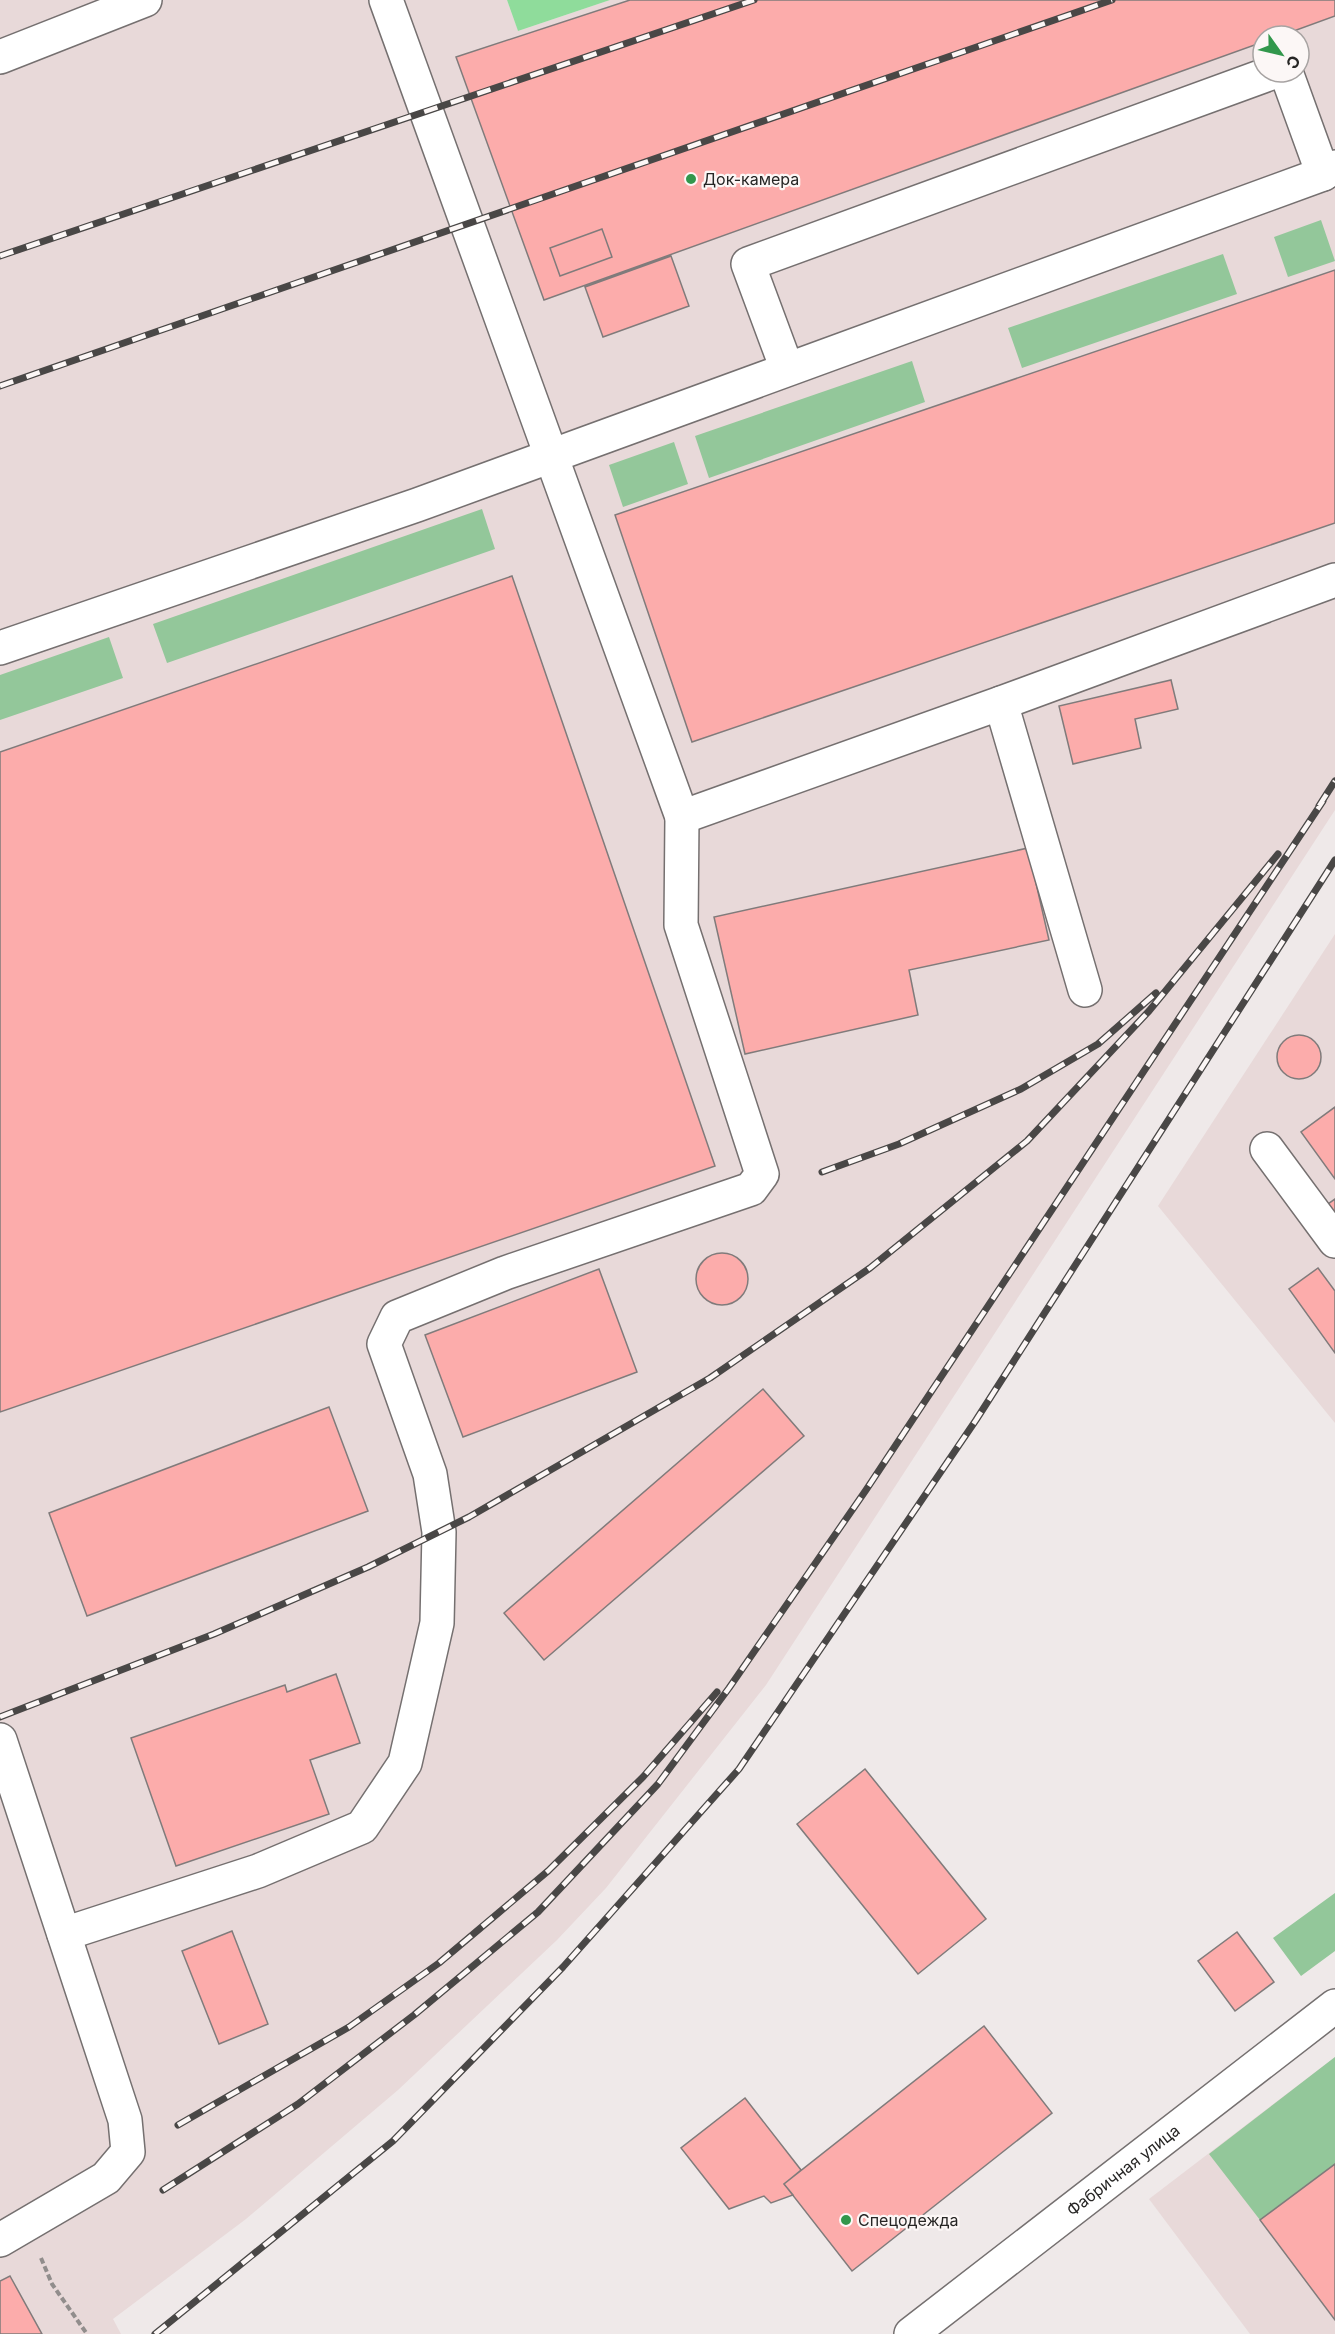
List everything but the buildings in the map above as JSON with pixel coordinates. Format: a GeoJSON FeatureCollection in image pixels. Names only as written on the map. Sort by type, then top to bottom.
{"type":"FeatureCollection","features":[{"type":"Feature","properties":{"kind":"street"},"geometry":{"type":"LineString","coordinates":[[0,57],[146,0]]}},
{"type":"Feature","properties":{"kind":"street"},"geometry":{"type":"LineString","coordinates":[[64,1934],[258,1871],[362,1827],[405,1763],[437,1623],[439,1532],[430,1474],[384,1344],[397,1317],[505,1273],[751,1189],[762,1174],[681,925],[682,817],[386,0]]}},
{"type":"Feature","properties":{"kind":"street"},"geometry":{"type":"LineString","coordinates":[[787,369],[748,264],[1251,80]]}},
{"type":"Feature","properties":{"kind":"street"},"geometry":{"type":"LineString","coordinates":[[0,648],[417,505],[1329,170],[1291,84]]}},
{"type":"Feature","properties":{"kind":"street"},"geometry":{"type":"LineString","coordinates":[[682,817],[1335,580]]}},
{"type":"Feature","properties":{"kind":"street"},"geometry":{"type":"LineString","coordinates":[[1001,703],[1085,990]]}},
{"type":"Feature","properties":{"kind":"street"},"geometry":{"type":"LineString","coordinates":[[1267,1149],[1335,1241]]}},
{"type":"Feature","properties":{"kind":"street"},"geometry":{"type":"LineString","coordinates":[[0,1740],[125,2120],[128,2152],[106,2178],[0,2240]]}},
{"type":"Feature","properties":{"kind":"street","name":"Фабричная улица"},"geometry":{"type":"LineString","coordinates":[[911,2334],[1335,2006]]}},
{"type":"Feature","properties":{"kind":"path"},"geometry":{"type":"LineString","coordinates":[[52,2284],[87,2334]]}},
{"type":"Feature","properties":{"kind":"shaded area"},"geometry":{"type":"Polygon","coordinates":[[[0,0],[507,0],[518,31],[610,0],[1335,0],[1335,810],[766,1685],[606,1888],[557,1940],[398,2090],[246,2219],[113,2319],[121,2334],[0,2334],[0,0]]]}},
{"type":"Feature","properties":{"kind":"shaded area"},"geometry":{"type":"Polygon","coordinates":[[[507,0],[610,0],[518,31],[507,0]]]}},
{"type":"Feature","properties":{"kind":"shaded area"},"geometry":{"type":"Polygon","coordinates":[[[1321,220],[1335,261],[1288,277],[1274,237],[1321,220]]]}},
{"type":"Feature","properties":{"kind":"shaded area"},"geometry":{"type":"Polygon","coordinates":[[[1223,254],[1237,294],[1022,368],[1008,328],[1223,254]]]}},
{"type":"Feature","properties":{"kind":"shaded area"},"geometry":{"type":"Polygon","coordinates":[[[912,361],[925,402],[709,478],[695,436],[912,361]]]}},
{"type":"Feature","properties":{"kind":"shaded area"},"geometry":{"type":"Polygon","coordinates":[[[674,442],[688,484],[623,507],[609,465],[674,442]]]}},
{"type":"Feature","properties":{"kind":"shaded area"},"geometry":{"type":"Polygon","coordinates":[[[482,509],[495,549],[167,663],[153,624],[482,509]]]}},
{"type":"Feature","properties":{"kind":"shaded area"},"geometry":{"type":"Polygon","coordinates":[[[109,637],[123,678],[0,720],[0,675],[109,637]]]}},
{"type":"Feature","properties":{"kind":"shaded area"},"geometry":{"type":"Polygon","coordinates":[[[1335,934],[1335,1423],[1158,1206],[1335,934]]]}},
{"type":"Feature","properties":{"kind":"shaded area"},"geometry":{"type":"Polygon","coordinates":[[[1335,1893],[1335,1951],[1301,1976],[1273,1938],[1335,1893]]]}},
{"type":"Feature","properties":{"kind":"shaded area"},"geometry":{"type":"Polygon","coordinates":[[[1335,2057],[1335,2334],[1250,2334],[1149,2199],[1335,2057]]]}},
{"type":"Feature","properties":{"kind":"shaded area"},"geometry":{"type":"Polygon","coordinates":[[[1335,2057],[1335,2164],[1260,2220],[1209,2154],[1335,2057]]]}},
{"type":"Feature","properties":{"kind":"railway"},"geometry":{"type":"LineString","coordinates":[[0,256],[754,0]]}},
{"type":"Feature","properties":{"kind":"railway"},"geometry":{"type":"LineString","coordinates":[[0,386],[1112,0]]}},
{"type":"Feature","properties":{"kind":"railway"},"geometry":{"type":"LineString","coordinates":[[1319,806],[1335,781]]}},
{"type":"Feature","properties":{"kind":"railway"},"geometry":{"type":"LineString","coordinates":[[163,2190],[298,2104],[414,2015],[538,1912],[658,1784],[729,1688],[866,1490],[1323,801]]}},
{"type":"Feature","properties":{"kind":"railway"},"geometry":{"type":"LineString","coordinates":[[0,1717],[214,1634],[368,1567],[469,1517],[710,1378],[870,1268],[1027,1141],[1149,1011],[1278,854]]}},
{"type":"Feature","properties":{"kind":"railway"},"geometry":{"type":"LineString","coordinates":[[155,2334],[393,2141],[563,1967],[739,1769],[976,1420],[1335,860]]}},
{"type":"Feature","properties":{"kind":"railway"},"geometry":{"type":"LineString","coordinates":[[822,1172],[899,1144],[1021,1089],[1098,1044],[1156,993]]}},
{"type":"Feature","properties":{"kind":"railway"},"geometry":{"type":"LineString","coordinates":[[178,2125],[349,2027],[439,1963],[548,1871],[643,1777],[717,1692]]}},
{"type":"Feature","properties":{"kind":"place","name":"Док-камера"},"geometry":{"type":"Point","coordinates":[691,179]}},
{"type":"Feature","properties":{"kind":"place","name":"Спецодежда"},"geometry":{"type":"Point","coordinates":[846,2220]}}]}
